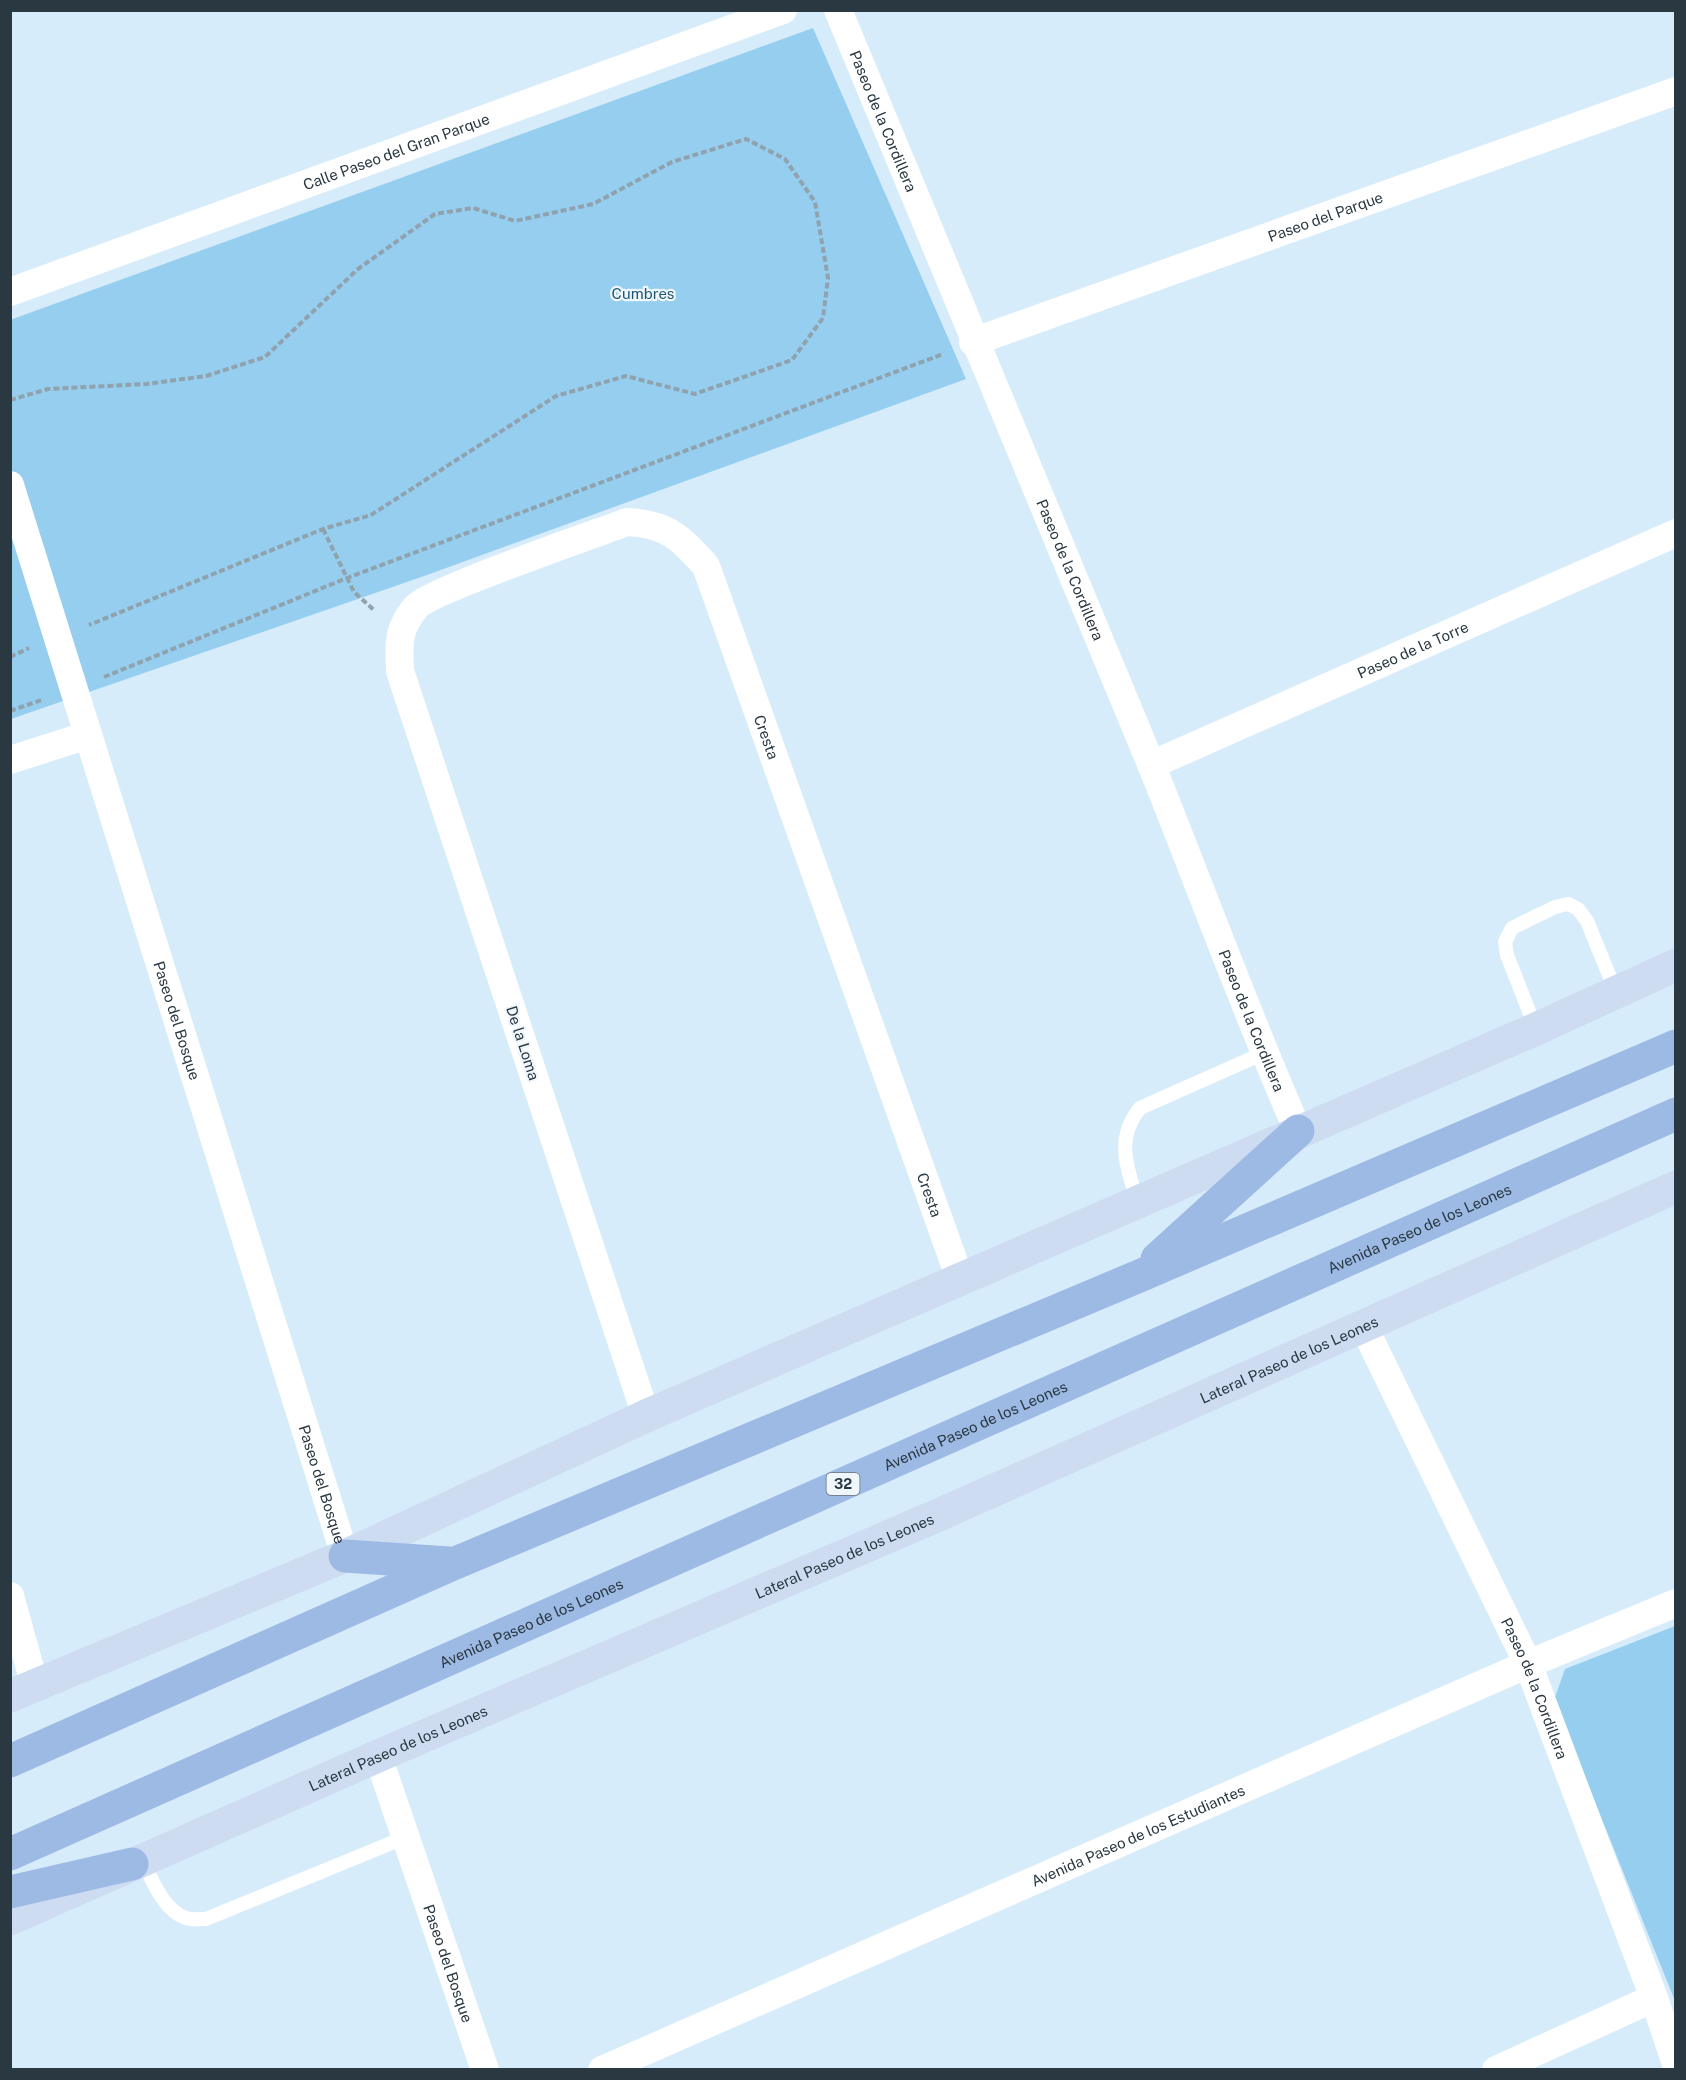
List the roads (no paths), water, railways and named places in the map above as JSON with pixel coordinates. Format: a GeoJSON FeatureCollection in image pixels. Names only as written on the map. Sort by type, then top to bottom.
{"type":"FeatureCollection","features":[{"type":"Feature","properties":{"kind":"main road"},"geometry":{"type":"LineString","coordinates":[[10,1761],[453,1564],[1137,1277],[1676,1046]]}},
{"type":"Feature","properties":{"kind":"main road","name":"Avenida Paseo de los Leones"},"geometry":{"type":"LineString","coordinates":[[10,1854],[1676,1114]]}},
{"type":"Feature","properties":{"kind":"main road"},"geometry":{"type":"LineString","coordinates":[[1137,1277],[1298,1131]]}},
{"type":"Feature","properties":{"kind":"main road"},"geometry":{"type":"LineString","coordinates":[[345,1556],[453,1564]]}},
{"type":"Feature","properties":{"kind":"main road"},"geometry":{"type":"LineString","coordinates":[[10,1892],[137,1862]]}},
{"type":"Feature","properties":{"kind":"street","name":"Calle Paseo del Gran Parque"},"geometry":{"type":"LineString","coordinates":[[10,292],[783,10]]}},
{"type":"Feature","properties":{"kind":"street","name":"Paseo de la Cordillera"},"geometry":{"type":"LineString","coordinates":[[838,10],[973,342],[1151,765],[1264,1053],[1298,1131]]}},
{"type":"Feature","properties":{"kind":"street","name":"Paseo del Parque"},"geometry":{"type":"LineString","coordinates":[[973,342],[1676,91]]}},
{"type":"Feature","properties":{"kind":"street","name":"Paseo del Bosque"},"geometry":{"type":"LineString","coordinates":[[10,485],[345,1556]]}},
{"type":"Feature","properties":{"kind":"street","name":"Cresta"},"geometry":{"type":"LineString","coordinates":[[400,671],[399,633],[417,605],[448,590],[627,522],[653,523],[682,539],[706,566],[960,1279]]}},
{"type":"Feature","properties":{"kind":"street","name":"Paseo de la Torre"},"geometry":{"type":"LineString","coordinates":[[1151,765],[1676,533]]}},
{"type":"Feature","properties":{"kind":"street","name":"De la Loma"},"geometry":{"type":"LineString","coordinates":[[400,671],[646,1416]]}},
{"type":"Feature","properties":{"kind":"street"},"geometry":{"type":"LineString","coordinates":[[10,760],[88,735]]}},
{"type":"Feature","properties":{"kind":"street"},"geometry":{"type":"LineString","coordinates":[[10,1596],[23,1691],[345,1556],[646,1416],[1676,966]]}},
{"type":"Feature","properties":{"kind":"street","name":"Lateral Paseo de los Leones"},"geometry":{"type":"LineString","coordinates":[[10,1919],[378,1755],[934,1517],[1363,1324],[1676,1187]]}},
{"type":"Feature","properties":{"kind":"street","name":"Paseo de la Cordillera"},"geometry":{"type":"LineString","coordinates":[[1363,1324],[1528,1664],[1654,1998],[1676,2064]]}},
{"type":"Feature","properties":{"kind":"street","name":"Avenida Paseo de los Estudiantes"},"geometry":{"type":"LineString","coordinates":[[602,2070],[1528,1664],[1676,1603]]}},
{"type":"Feature","properties":{"kind":"street","name":"Paseo del Bosque"},"geometry":{"type":"LineString","coordinates":[[378,1755],[485,2070]]}},
{"type":"Feature","properties":{"kind":"street"},"geometry":{"type":"LineString","coordinates":[[1496,2070],[1654,1998]]}},
{"type":"Feature","properties":{"kind":"lane"},"geometry":{"type":"LineString","coordinates":[[1536,1029],[1507,955],[1505,942],[1512,928],[1555,907],[1568,904],[1578,909],[1587,921],[1616,992]]}},
{"type":"Feature","properties":{"kind":"lane"},"geometry":{"type":"LineString","coordinates":[[1137,1201],[1125,1159],[1125,1138],[1129,1121],[1140,1108],[1264,1053]]}},
{"type":"Feature","properties":{"kind":"lane"},"geometry":{"type":"LineString","coordinates":[[137,1862],[171,1909],[186,1918],[206,1919],[406,1837]]}},
{"type":"Feature","properties":{"kind":"park label","name":"Cumbres"},"geometry":{"type":"Point","coordinates":[643,293]}}]}
